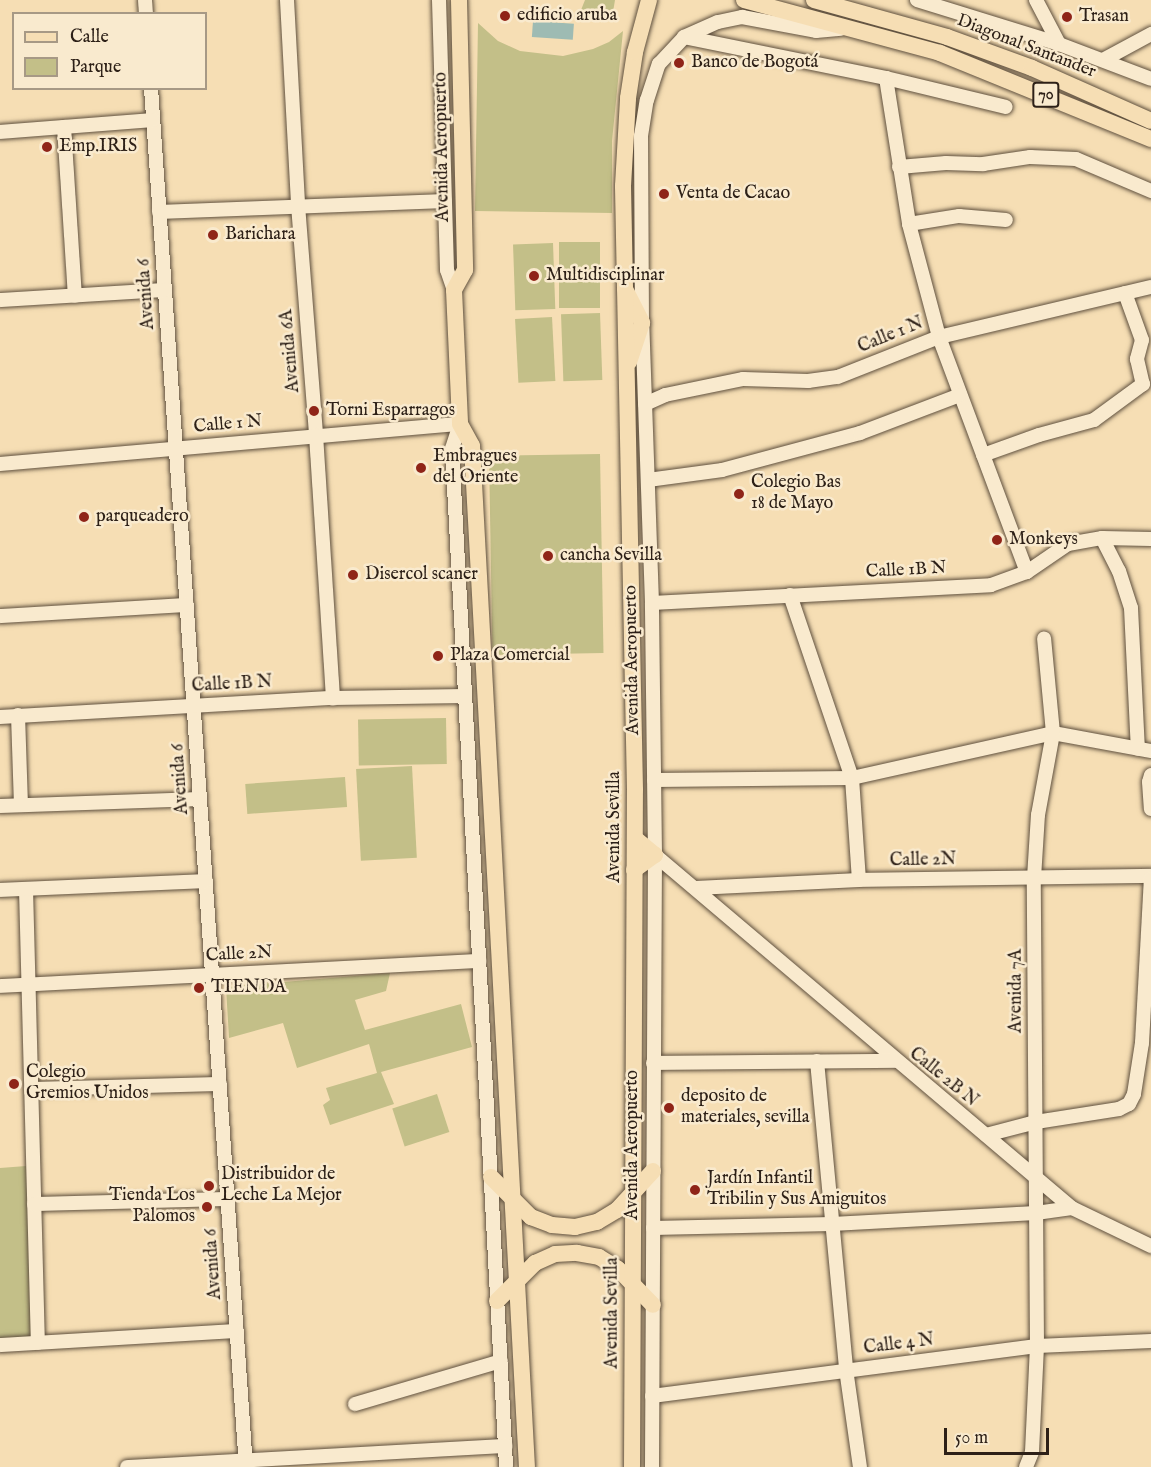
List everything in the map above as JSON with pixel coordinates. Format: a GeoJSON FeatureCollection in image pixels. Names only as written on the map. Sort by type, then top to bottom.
{"type":"FeatureCollection","features":[{"type":"Feature","properties":{"kind":"main road","name":"Avenida Aeropuerto"},"geometry":{"type":"LineString","coordinates":[[459,0],[465,270],[454,290],[460,424]]}},
{"type":"Feature","properties":{"kind":"main road","name":"Avenida Sevilla"},"geometry":{"type":"LineString","coordinates":[[632,1467],[634,838],[623,186],[628,98],[635,52],[649,0]]}},
{"type":"Feature","properties":{"kind":"main road","name":"Diagonal Santander"},"geometry":{"type":"LineString","coordinates":[[744,0],[940,53],[1151,139]]}},
{"type":"Feature","properties":{"kind":"main road","name":"Diagonal Santander"},"geometry":{"type":"LineString","coordinates":[[814,0],[946,37],[1032,68],[1151,120]]}},
{"type":"Feature","properties":{"kind":"main road"},"geometry":{"type":"LineString","coordinates":[[842,0],[855,4],[869,16]]}},
{"type":"Feature","properties":{"kind":"main road"},"geometry":{"type":"LineString","coordinates":[[623,286],[642,323],[625,375]]}},
{"type":"Feature","properties":{"kind":"main road"},"geometry":{"type":"LineString","coordinates":[[460,424],[472,446],[526,1467]]}},
{"type":"Feature","properties":{"kind":"main road"},"geometry":{"type":"LineString","coordinates":[[634,838],[655,855],[634,870]]}},
{"type":"Feature","properties":{"kind":"main road"},"geometry":{"type":"LineString","coordinates":[[491,1177],[512,1200],[531,1216],[552,1225],[575,1227],[597,1221],[617,1210],[653,1171]]}},
{"type":"Feature","properties":{"kind":"main road"},"geometry":{"type":"LineString","coordinates":[[497,1301],[535,1263],[555,1254],[577,1252],[599,1257],[618,1269],[653,1305]]}},
{"type":"Feature","properties":{"kind":"street","name":"Avenida 6A"},"geometry":{"type":"LineString","coordinates":[[287,0],[298,205],[333,698]]}},
{"type":"Feature","properties":{"kind":"street","name":"Avenida Aeropuerto"},"geometry":{"type":"LineString","coordinates":[[439,0],[447,270],[454,290]]}},
{"type":"Feature","properties":{"kind":"street"},"geometry":{"type":"LineString","coordinates":[[917,0],[1059,44],[1151,79]]}},
{"type":"Feature","properties":{"kind":"street"},"geometry":{"type":"LineString","coordinates":[[1036,0],[1059,44]]}},
{"type":"Feature","properties":{"kind":"street","name":"Avenida Aeropuerto"},"geometry":{"type":"LineString","coordinates":[[652,1467],[655,855],[652,603],[642,323],[641,136],[647,100],[659,64],[684,37],[718,22],[742,17],[816,31],[852,28]]}},
{"type":"Feature","properties":{"kind":"street"},"geometry":{"type":"LineString","coordinates":[[1103,60],[1151,34]]}},
{"type":"Feature","properties":{"kind":"street"},"geometry":{"type":"LineString","coordinates":[[684,37],[886,78],[1006,107]]}},
{"type":"Feature","properties":{"kind":"street"},"geometry":{"type":"LineString","coordinates":[[886,78],[909,224],[939,336],[1027,572]]}},
{"type":"Feature","properties":{"kind":"street","name":"Avenida 6"},"geometry":{"type":"LineString","coordinates":[[151,90],[246,1464]]}},
{"type":"Feature","properties":{"kind":"street"},"geometry":{"type":"LineString","coordinates":[[0,132],[153,120]]}},
{"type":"Feature","properties":{"kind":"street"},"geometry":{"type":"LineString","coordinates":[[64,127],[75,296]]}},
{"type":"Feature","properties":{"kind":"street"},"geometry":{"type":"LineString","coordinates":[[899,167],[946,163],[983,164],[1029,158],[1076,159],[1151,191]]}},
{"type":"Feature","properties":{"kind":"street"},"geometry":{"type":"LineString","coordinates":[[159,212],[445,201]]}},
{"type":"Feature","properties":{"kind":"street"},"geometry":{"type":"LineString","coordinates":[[909,224],[959,216],[1006,220]]}},
{"type":"Feature","properties":{"kind":"street","name":"Calle 1 N"},"geometry":{"type":"LineString","coordinates":[[645,404],[665,395],[743,379],[808,381],[838,377],[939,336],[1151,287]]}},
{"type":"Feature","properties":{"kind":"street"},"geometry":{"type":"LineString","coordinates":[[0,300],[165,290]]}},
{"type":"Feature","properties":{"kind":"street"},"geometry":{"type":"LineString","coordinates":[[983,455],[1039,435],[1094,420],[1147,386],[1137,359],[1142,340],[1125,292]]}},
{"type":"Feature","properties":{"kind":"street"},"geometry":{"type":"LineString","coordinates":[[648,480],[722,470],[860,433],[960,395]]}},
{"type":"Feature","properties":{"kind":"street","name":"Avenida Aeropuerto"},"geometry":{"type":"LineString","coordinates":[[460,424],[452,449],[506,1467]]}},
{"type":"Feature","properties":{"kind":"street","name":"Calle 1 N"},"geometry":{"type":"LineString","coordinates":[[0,464],[460,424]]}},
{"type":"Feature","properties":{"kind":"street"},"geometry":{"type":"LineString","coordinates":[[654,780],[852,778],[1053,733],[1144,750],[1131,608],[1119,571],[1102,538]]}},
{"type":"Feature","properties":{"kind":"street","name":"Calle 1B N"},"geometry":{"type":"LineString","coordinates":[[652,603],[991,585],[1027,572],[1068,544],[1102,538],[1151,539]]}},
{"type":"Feature","properties":{"kind":"street"},"geometry":{"type":"LineString","coordinates":[[790,595],[852,778],[858,828],[859,880]]}},
{"type":"Feature","properties":{"kind":"street"},"geometry":{"type":"LineString","coordinates":[[0,616],[187,605]]}},
{"type":"Feature","properties":{"kind":"street","name":"Avenida 7A"},"geometry":{"type":"LineString","coordinates":[[1026,1467],[1032,1452],[1037,1346],[1035,878],[1038,815],[1053,733],[1044,639]]}},
{"type":"Feature","properties":{"kind":"street","name":"Calle 1B N"},"geometry":{"type":"LineString","coordinates":[[0,717],[333,698],[465,696]]}},
{"type":"Feature","properties":{"kind":"street"},"geometry":{"type":"LineString","coordinates":[[18,715],[21,805]]}},
{"type":"Feature","properties":{"kind":"street"},"geometry":{"type":"LineString","coordinates":[[1151,775],[1149,782],[1151,809]]}},
{"type":"Feature","properties":{"kind":"street"},"geometry":{"type":"LineString","coordinates":[[0,806],[200,799]]}},
{"type":"Feature","properties":{"kind":"street"},"geometry":{"type":"LineString","coordinates":[[655,855],[896,1060]]}},
{"type":"Feature","properties":{"kind":"street"},"geometry":{"type":"LineString","coordinates":[[986,1135],[1036,1122],[1119,1109],[1129,1104],[1134,1094],[1147,1043],[1151,877]]}},
{"type":"Feature","properties":{"kind":"street","name":"Calle 2N"},"geometry":{"type":"LineString","coordinates":[[696,888],[859,880],[1151,877]]}},
{"type":"Feature","properties":{"kind":"street"},"geometry":{"type":"LineString","coordinates":[[0,890],[206,881]]}},
{"type":"Feature","properties":{"kind":"street"},"geometry":{"type":"LineString","coordinates":[[26,889],[38,1343]]}},
{"type":"Feature","properties":{"kind":"street","name":"Calle 2N"},"geometry":{"type":"LineString","coordinates":[[0,986],[479,961]]}},
{"type":"Feature","properties":{"kind":"street","name":"Calle 2B N"},"geometry":{"type":"LineString","coordinates":[[653,1063],[896,1060],[1072,1208],[1151,1246]]}},
{"type":"Feature","properties":{"kind":"street"},"geometry":{"type":"LineString","coordinates":[[817,1061],[846,1369],[860,1467]]}},
{"type":"Feature","properties":{"kind":"street"},"geometry":{"type":"LineString","coordinates":[[31,1089],[220,1084]]}},
{"type":"Feature","properties":{"kind":"street"},"geometry":{"type":"LineString","coordinates":[[34,1204],[228,1198]]}},
{"type":"Feature","properties":{"kind":"street"},"geometry":{"type":"LineString","coordinates":[[653,1228],[832,1224],[1036,1213],[1072,1208]]}},
{"type":"Feature","properties":{"kind":"street"},"geometry":{"type":"LineString","coordinates":[[0,1345],[237,1331]]}},
{"type":"Feature","properties":{"kind":"street","name":"Calle 4 N"},"geometry":{"type":"LineString","coordinates":[[652,1396],[1037,1346],[1151,1341]]}},
{"type":"Feature","properties":{"kind":"street"},"geometry":{"type":"LineString","coordinates":[[356,1404],[501,1361]]}},
{"type":"Feature","properties":{"kind":"street"},"geometry":{"type":"LineString","coordinates":[[128,1467],[246,1464],[505,1446]]}},
{"type":"Feature","properties":{"kind":"green space"},"geometry":{"type":"Polygon","coordinates":[[[585,0],[615,0],[612,18],[581,10],[585,0]]]}},
{"type":"Feature","properties":{"kind":"green space"},"geometry":{"type":"Polygon","coordinates":[[[478,23],[498,41],[520,51],[563,56],[593,49],[609,42],[623,31],[612,141],[612,213],[475,211],[478,23]]]}},
{"type":"Feature","properties":{"kind":"green space","name":"Multidisciplinar"},"geometry":{"type":"Polygon","coordinates":[[[559,242],[600,242],[600,308],[559,308],[559,242]]]}},
{"type":"Feature","properties":{"kind":"green space","name":"Multidisciplinar"},"geometry":{"type":"Polygon","coordinates":[[[553,243],[555,309],[515,310],[513,244],[553,243]]]}},
{"type":"Feature","properties":{"kind":"green space","name":"Multidisciplinar"},"geometry":{"type":"Polygon","coordinates":[[[600,313],[602,380],[563,381],[561,314],[600,313]]]}},
{"type":"Feature","properties":{"kind":"green space","name":"Multidisciplinar"},"geometry":{"type":"Polygon","coordinates":[[[552,317],[555,381],[518,383],[515,319],[552,317]]]}},
{"type":"Feature","properties":{"kind":"green space","name":"cancha Sevilla"},"geometry":{"type":"Polygon","coordinates":[[[600,454],[603,653],[492,655],[489,456],[600,454]]]}},
{"type":"Feature","properties":{"kind":"green space"},"geometry":{"type":"Polygon","coordinates":[[[446,718],[447,764],[359,766],[358,720],[446,718]]]}},
{"type":"Feature","properties":{"kind":"green space"},"geometry":{"type":"Polygon","coordinates":[[[412,766],[417,858],[361,861],[356,769],[412,766]]]}},
{"type":"Feature","properties":{"kind":"green space"},"geometry":{"type":"Polygon","coordinates":[[[345,777],[347,807],[247,814],[245,784],[345,777]]]}},
{"type":"Feature","properties":{"kind":"green space"},"geometry":{"type":"Polygon","coordinates":[[[390,973],[386,991],[355,1000],[365,1030],[461,1004],[472,1047],[381,1072],[394,1104],[330,1125],[323,1105],[330,1100],[326,1088],[377,1073],[369,1044],[297,1068],[283,1023],[229,1038],[226,987],[390,973]]]}},
{"type":"Feature","properties":{"kind":"green space"},"geometry":{"type":"Polygon","coordinates":[[[437,1094],[449,1132],[405,1147],[392,1109],[437,1094]]]}},
{"type":"Feature","properties":{"kind":"green space"},"geometry":{"type":"Polygon","coordinates":[[[26,1166],[33,1337],[0,1339],[0,1168],[26,1166]]]}},
{"type":"Feature","properties":{"kind":"water"},"geometry":{"type":"Polygon","coordinates":[[[533,21],[574,24],[573,40],[532,37],[533,21]]]}},
{"type":"Feature","properties":{"kind":"place","name":"edificio aruba"},"geometry":{"type":"Point","coordinates":[505,16]}},
{"type":"Feature","properties":{"kind":"place","name":"Trasan"},"geometry":{"type":"Point","coordinates":[1067,17]}},
{"type":"Feature","properties":{"kind":"place","name":"Banco de Bogotá"},"geometry":{"type":"Point","coordinates":[679,63]}},
{"type":"Feature","properties":{"kind":"place","name":"Emp.IRIS"},"geometry":{"type":"Point","coordinates":[47,147]}},
{"type":"Feature","properties":{"kind":"place","name":"Venta de Cacao"},"geometry":{"type":"Point","coordinates":[664,194]}},
{"type":"Feature","properties":{"kind":"place","name":"Barichara"},"geometry":{"type":"Point","coordinates":[213,235]}},
{"type":"Feature","properties":{"kind":"place","name":"Multidisciplinar"},"geometry":{"type":"Point","coordinates":[534,276]}},
{"type":"Feature","properties":{"kind":"place","name":"Torni Esparragos"},"geometry":{"type":"Point","coordinates":[314,411]}},
{"type":"Feature","properties":{"kind":"place","name":"Embragues del Oriente"},"geometry":{"type":"Point","coordinates":[421,468]}},
{"type":"Feature","properties":{"kind":"place","name":"Colegio Bas 18 de Mayo"},"geometry":{"type":"Point","coordinates":[739,494]}},
{"type":"Feature","properties":{"kind":"place","name":"parqueadero"},"geometry":{"type":"Point","coordinates":[84,517]}},
{"type":"Feature","properties":{"kind":"place","name":"Monkeys"},"geometry":{"type":"Point","coordinates":[997,540]}},
{"type":"Feature","properties":{"kind":"place","name":"cancha Sevilla"},"geometry":{"type":"Point","coordinates":[548,556]}},
{"type":"Feature","properties":{"kind":"place","name":"Disercol scaner"},"geometry":{"type":"Point","coordinates":[353,575]}},
{"type":"Feature","properties":{"kind":"place","name":"Plaza Comercial"},"geometry":{"type":"Point","coordinates":[438,656]}},
{"type":"Feature","properties":{"kind":"place","name":"TIENDA"},"geometry":{"type":"Point","coordinates":[199,988]}},
{"type":"Feature","properties":{"kind":"place","name":"Colegio Gremios Unidos"},"geometry":{"type":"Point","coordinates":[14,1084]}},
{"type":"Feature","properties":{"kind":"place","name":"deposito de materiales, sevilla"},"geometry":{"type":"Point","coordinates":[669,1108]}},
{"type":"Feature","properties":{"kind":"place","name":"Distribuidor de Leche La Mejor"},"geometry":{"type":"Point","coordinates":[209,1186]}},
{"type":"Feature","properties":{"kind":"place","name":"Jardín Infantil Tribilin y Sus Amiguitos"},"geometry":{"type":"Point","coordinates":[695,1190]}},
{"type":"Feature","properties":{"kind":"place","name":"Tienda Los Palomos"},"geometry":{"type":"Point","coordinates":[207,1207]}}]}
